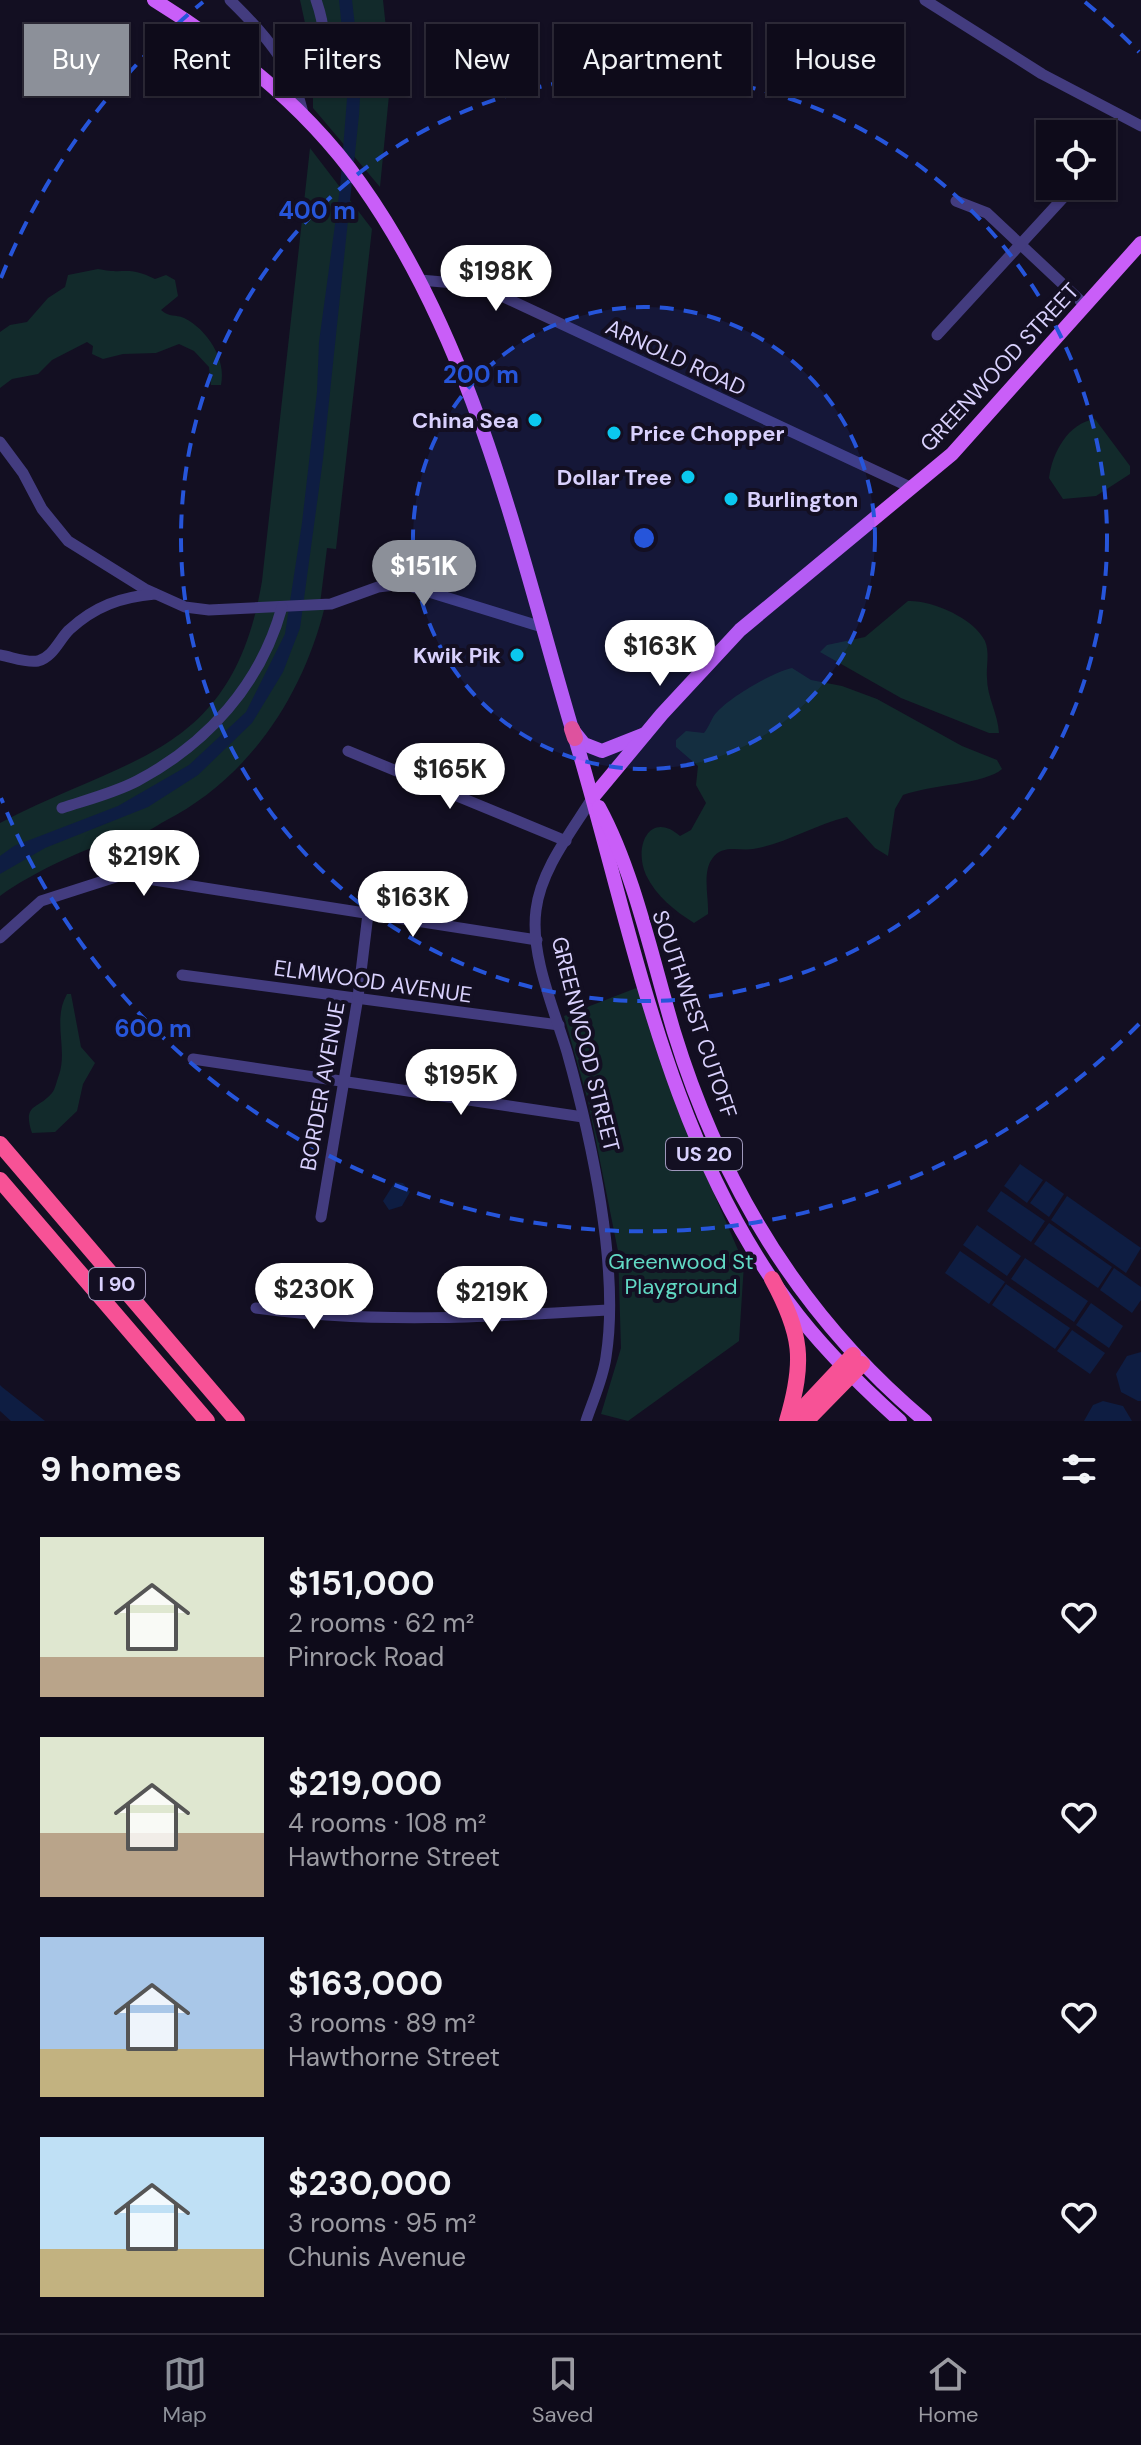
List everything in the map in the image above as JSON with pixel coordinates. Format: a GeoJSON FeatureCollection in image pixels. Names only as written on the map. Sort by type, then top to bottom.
{"type":"FeatureCollection","features":[{"type":"Feature","properties":{"kind":"highway","name":"I 90"},"geometry":{"type":"LineString","coordinates":[[0,1144],[237,1421]]}},
{"type":"Feature","properties":{"kind":"highway","name":"I 90"},"geometry":{"type":"LineString","coordinates":[[0,1180],[207,1421]]}},
{"type":"Feature","properties":{"kind":"highway"},"geometry":{"type":"LineString","coordinates":[[772,1279],[790,1312],[799,1343],[797,1389],[789,1421]]}},
{"type":"Feature","properties":{"kind":"highway"},"geometry":{"type":"LineString","coordinates":[[789,1421],[852,1365]]}},
{"type":"Feature","properties":{"kind":"highway"},"geometry":{"type":"LineString","coordinates":[[806,1421],[852,1365]]}},
{"type":"Feature","properties":{"kind":"main road","name":"US 20"},"geometry":{"type":"LineString","coordinates":[[154,0],[243,63],[308,122],[361,183],[420,280]]}},
{"type":"Feature","properties":{"kind":"main road","name":"GREENWOOD STREET"},"geometry":{"type":"LineString","coordinates":[[593,797],[645,734],[744,625],[961,445],[1141,243]]}},
{"type":"Feature","properties":{"kind":"main road","name":"SOUTHWEST CUTOFF"},"geometry":{"type":"LineString","coordinates":[[420,280],[450,344],[500,482],[593,797],[604,849],[683,1102],[728,1205],[772,1279],[900,1421]]}},
{"type":"Feature","properties":{"kind":"main road"},"geometry":{"type":"LineString","coordinates":[[574,734],[584,744],[602,751],[645,734]]}},
{"type":"Feature","properties":{"kind":"main road","name":"SOUTHWEST CUTOFF"},"geometry":{"type":"LineString","coordinates":[[593,797],[616,847],[681,1053],[728,1169],[785,1271],[852,1365],[925,1421]]}},
{"type":"Feature","properties":{"kind":"street"},"geometry":{"type":"LineString","coordinates":[[230,0],[275,50]]}},
{"type":"Feature","properties":{"kind":"street"},"geometry":{"type":"LineString","coordinates":[[316,0],[323,24]]}},
{"type":"Feature","properties":{"kind":"street"},"geometry":{"type":"LineString","coordinates":[[925,0],[1042,74],[1141,126]]}},
{"type":"Feature","properties":{"kind":"street"},"geometry":{"type":"LineString","coordinates":[[299,96],[308,122]]}},
{"type":"Feature","properties":{"kind":"street"},"geometry":{"type":"LineString","coordinates":[[937,335],[1062,200]]}},
{"type":"Feature","properties":{"kind":"street"},"geometry":{"type":"LineString","coordinates":[[956,201],[987,213],[1086,306]]}},
{"type":"Feature","properties":{"kind":"street","name":"ARNOLD ROAD"},"geometry":{"type":"LineString","coordinates":[[420,280],[478,285],[912,488]]}},
{"type":"Feature","properties":{"kind":"street"},"geometry":{"type":"LineString","coordinates":[[0,442],[63,536],[155,594],[197,610],[331,604],[378,587],[403,584],[542,627]]}},
{"type":"Feature","properties":{"kind":"street"},"geometry":{"type":"LineString","coordinates":[[0,655],[29,661],[44,658],[70,629],[98,608],[123,598],[155,594]]}},
{"type":"Feature","properties":{"kind":"street"},"geometry":{"type":"LineString","coordinates":[[62,808],[134,783],[177,758],[226,715],[257,668],[284,606]]}},
{"type":"Feature","properties":{"kind":"street"},"geometry":{"type":"LineString","coordinates":[[348,751],[566,841]]}},
{"type":"Feature","properties":{"kind":"street","name":"GREENWOOD STREET"},"geometry":{"type":"LineString","coordinates":[[586,1421],[605,1363],[608,1310],[597,1182],[537,940],[535,919],[539,895],[566,841],[593,797]]}},
{"type":"Feature","properties":{"kind":"street"},"geometry":{"type":"LineString","coordinates":[[0,938],[41,901],[118,875],[537,940]]}},
{"type":"Feature","properties":{"kind":"street","name":"BORDER AVENUE"},"geometry":{"type":"LineString","coordinates":[[321,1217],[358,997],[368,914]]}},
{"type":"Feature","properties":{"kind":"street","name":"ELMWOOD AVENUE"},"geometry":{"type":"LineString","coordinates":[[182,975],[559,1025]]}},
{"type":"Feature","properties":{"kind":"street"},"geometry":{"type":"LineString","coordinates":[[193,1059],[583,1117]]}},
{"type":"Feature","properties":{"kind":"street"},"geometry":{"type":"LineString","coordinates":[[256,1308],[298,1313],[472,1318],[608,1310]]}},
{"type":"Feature","properties":{"kind":"green space"},"geometry":{"type":"Polygon","coordinates":[[[300,0],[383,0],[386,24],[305,24],[300,0]]]}},
{"type":"Feature","properties":{"kind":"green space"},"geometry":{"type":"Polygon","coordinates":[[[313,96],[389,96],[380,187],[313,108],[313,96]]]}},
{"type":"Feature","properties":{"kind":"green space"},"geometry":{"type":"Polygon","coordinates":[[[310,148],[372,229],[336,549],[327,548],[320,604],[325,606],[303,672],[287,702],[247,758],[195,803],[140,835],[64,859],[0,896],[0,823],[169,742],[201,716],[227,683],[248,639],[262,581],[310,148]]]}},
{"type":"Feature","properties":{"kind":"green space"},"geometry":{"type":"Polygon","coordinates":[[[98,269],[132,271],[155,279],[166,275],[175,280],[178,296],[161,310],[184,318],[207,337],[221,366],[221,385],[211,385],[209,367],[194,351],[179,344],[156,353],[123,354],[103,359],[92,354],[93,346],[87,342],[52,360],[38,374],[12,379],[0,388],[0,332],[10,325],[27,322],[48,298],[65,287],[68,275],[98,269]]]}},
{"type":"Feature","properties":{"kind":"green space"},"geometry":{"type":"Polygon","coordinates":[[[1095,419],[1130,466],[1130,474],[1096,496],[1063,499],[1049,478],[1058,449],[1077,426],[1095,419]]]}},
{"type":"Feature","properties":{"kind":"green space"},"geometry":{"type":"Polygon","coordinates":[[[908,601],[951,612],[972,625],[985,641],[987,685],[999,733],[989,733],[901,698],[820,652],[827,645],[865,637],[908,601]]]}},
{"type":"Feature","properties":{"kind":"green space"},"geometry":{"type":"Polygon","coordinates":[[[792,668],[811,680],[842,686],[877,699],[962,746],[997,760],[1002,769],[983,778],[903,795],[895,809],[888,856],[875,848],[847,817],[765,847],[721,851],[712,859],[707,871],[708,914],[694,923],[661,896],[650,883],[642,864],[643,843],[653,829],[669,829],[680,836],[691,830],[706,803],[696,785],[698,766],[676,747],[676,740],[686,731],[704,733],[715,714],[732,699],[763,680],[792,668]]]}},
{"type":"Feature","properties":{"kind":"green space","name":"Greenwood St Playground"},"geometry":{"type":"Polygon","coordinates":[[[644,985],[706,1175],[744,1264],[739,1341],[628,1421],[601,1414],[621,1348],[618,1251],[588,1101],[564,1016],[644,985]]]}},
{"type":"Feature","properties":{"kind":"green space"},"geometry":{"type":"Polygon","coordinates":[[[67,994],[71,994],[81,1047],[95,1063],[83,1084],[77,1111],[55,1132],[32,1133],[30,1112],[52,1093],[59,1075],[62,1055],[60,1024],[67,994]]]}},
{"type":"Feature","properties":{"kind":"water"},"geometry":{"type":"Polygon","coordinates":[[[339,0],[352,0],[355,24],[342,24],[339,0]]]}},
{"type":"Feature","properties":{"kind":"water"},"geometry":{"type":"Polygon","coordinates":[[[347,96],[360,96],[323,459],[300,628],[283,672],[252,723],[198,775],[148,807],[45,848],[0,874],[0,856],[14,846],[118,806],[189,765],[246,712],[285,634],[302,523],[317,392],[319,342],[340,188],[347,96]]]}},
{"type":"Feature","properties":{"kind":"water"},"geometry":{"type":"Polygon","coordinates":[[[1020,1164],[1043,1180],[1027,1203],[1004,1186],[1020,1164]]]}},
{"type":"Feature","properties":{"kind":"water"},"geometry":{"type":"Polygon","coordinates":[[[1046,1181],[1064,1194],[1049,1217],[1030,1203],[1046,1181]]]}},
{"type":"Feature","properties":{"kind":"water"},"geometry":{"type":"Polygon","coordinates":[[[395,1182],[403,1183],[410,1192],[402,1206],[389,1210],[383,1201],[395,1182]]]}},
{"type":"Feature","properties":{"kind":"water"},"geometry":{"type":"Polygon","coordinates":[[[1001,1191],[1045,1221],[1031,1242],[987,1211],[1001,1191]]]}},
{"type":"Feature","properties":{"kind":"water"},"geometry":{"type":"Polygon","coordinates":[[[1067,1196],[1141,1248],[1126,1273],[1051,1220],[1067,1196]]]}},
{"type":"Feature","properties":{"kind":"water"},"geometry":{"type":"Polygon","coordinates":[[[1049,1223],[1112,1267],[1098,1288],[1034,1244],[1049,1223]]]}},
{"type":"Feature","properties":{"kind":"water"},"geometry":{"type":"Polygon","coordinates":[[[977,1225],[1021,1256],[1007,1276],[963,1245],[977,1225]]]}},
{"type":"Feature","properties":{"kind":"water"},"geometry":{"type":"Polygon","coordinates":[[[960,1251],[1005,1282],[989,1304],[945,1273],[960,1251]]]}},
{"type":"Feature","properties":{"kind":"water"},"geometry":{"type":"Polygon","coordinates":[[[1025,1258],[1088,1301],[1074,1322],[1011,1279],[1025,1258]]]}},
{"type":"Feature","properties":{"kind":"water"},"geometry":{"type":"Polygon","coordinates":[[[1114,1268],[1141,1287],[1141,1300],[1132,1313],[1100,1290],[1114,1268]]]}},
{"type":"Feature","properties":{"kind":"water"},"geometry":{"type":"Polygon","coordinates":[[[1006,1284],[1070,1328],[1055,1349],[992,1305],[1006,1284]]]}},
{"type":"Feature","properties":{"kind":"water"},"geometry":{"type":"Polygon","coordinates":[[[1091,1303],[1123,1326],[1109,1348],[1076,1325],[1091,1303]]]}},
{"type":"Feature","properties":{"kind":"water"},"geometry":{"type":"Polygon","coordinates":[[[1072,1330],[1105,1353],[1090,1374],[1057,1351],[1072,1330]]]}},
{"type":"Feature","properties":{"kind":"water"},"geometry":{"type":"Polygon","coordinates":[[[1141,1352],[1141,1401],[1138,1401],[1121,1392],[1116,1374],[1127,1356],[1141,1352]]]}},
{"type":"Feature","properties":{"kind":"water"},"geometry":{"type":"Polygon","coordinates":[[[0,1385],[45,1421],[11,1421],[0,1411],[0,1385]]]}},
{"type":"Feature","properties":{"kind":"water"},"geometry":{"type":"Polygon","coordinates":[[[1103,1401],[1123,1406],[1132,1421],[1084,1421],[1093,1405],[1103,1401]]]}},
{"type":"Feature","properties":{"kind":"place","name":"China Sea"},"geometry":{"type":"Point","coordinates":[535,420]}},
{"type":"Feature","properties":{"kind":"place","name":"Price Chopper"},"geometry":{"type":"Point","coordinates":[614,433]}},
{"type":"Feature","properties":{"kind":"place","name":"Dollar Tree"},"geometry":{"type":"Point","coordinates":[688,477]}},
{"type":"Feature","properties":{"kind":"place","name":"Burlington"},"geometry":{"type":"Point","coordinates":[731,499]}},
{"type":"Feature","properties":{"kind":"place","name":"Kwik Pik"},"geometry":{"type":"Point","coordinates":[517,655]}}]}
